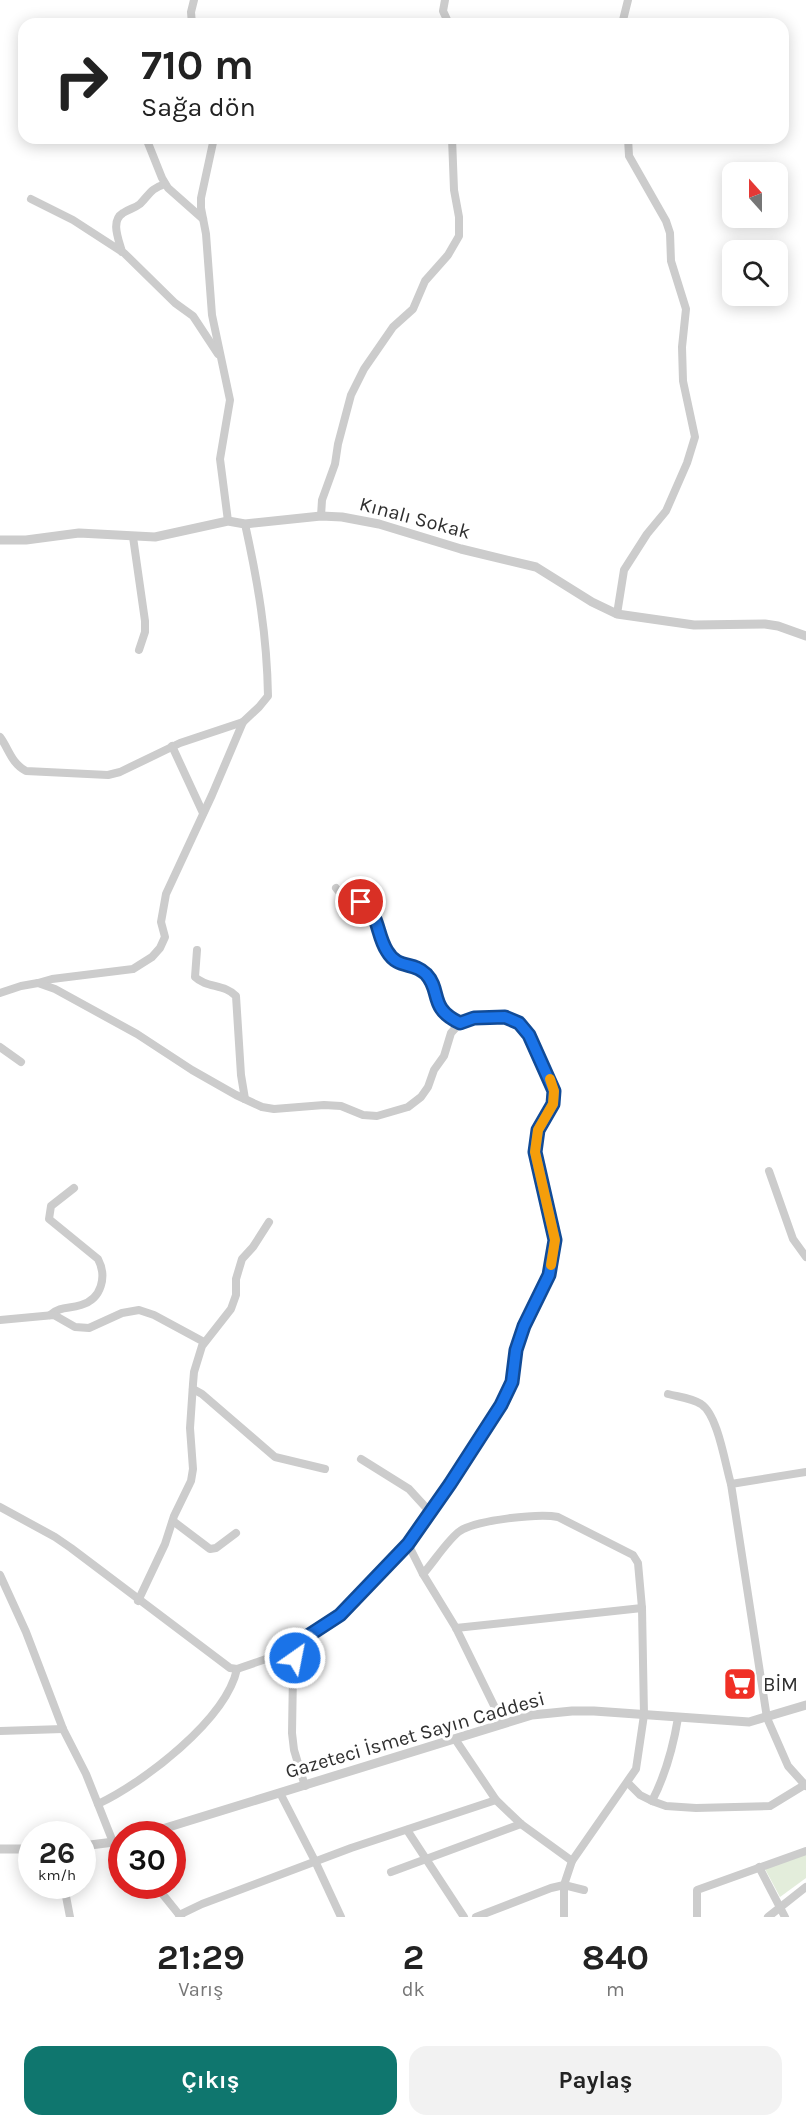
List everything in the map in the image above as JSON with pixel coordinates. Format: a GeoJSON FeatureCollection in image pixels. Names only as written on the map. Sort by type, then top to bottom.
{"type":"FeatureCollection","features":[{"type":"Feature","properties":{"kind":"street"},"geometry":{"type":"LineString","coordinates":[[192,18],[194,0]]}},
{"type":"Feature","properties":{"kind":"street"},"geometry":{"type":"LineString","coordinates":[[445,0],[443,11],[446,18]]}},
{"type":"Feature","properties":{"kind":"street"},"geometry":{"type":"LineString","coordinates":[[624,18],[628,0]]}},
{"type":"Feature","properties":{"kind":"street"},"geometry":{"type":"LineString","coordinates":[[149,144],[165,183],[204,220]]}},
{"type":"Feature","properties":{"kind":"street"},"geometry":{"type":"LineString","coordinates":[[213,144],[201,198],[212,315],[230,400],[220,459],[228,521]]}},
{"type":"Feature","properties":{"kind":"street"},"geometry":{"type":"LineString","coordinates":[[321,516],[322,500],[334,464],[351,395],[364,369],[393,327],[413,309],[425,281],[448,255],[459,236],[452,144]]}},
{"type":"Feature","properties":{"kind":"street"},"geometry":{"type":"LineString","coordinates":[[617,614],[624,570],[647,534],[666,511],[687,463],[695,436],[683,381],[682,347],[686,309],[671,261],[670,234],[666,221],[629,156],[628,144]]}},
{"type":"Feature","properties":{"kind":"street"},"geometry":{"type":"LineString","coordinates":[[122,252],[116,224],[117,218],[121,213],[142,202],[153,188],[165,183]]}},
{"type":"Feature","properties":{"kind":"street"},"geometry":{"type":"LineString","coordinates":[[31,199],[73,220],[122,252],[175,303],[193,316],[220,356]]}},
{"type":"Feature","properties":{"kind":"street","name":"Kınalı Sokak"},"geometry":{"type":"LineString","coordinates":[[0,540],[26,540],[86,533],[155,537],[228,521],[245,524],[321,516],[342,517],[379,524],[461,549],[536,567],[592,602],[617,614],[694,625],[765,624],[806,636]]}},
{"type":"Feature","properties":{"kind":"street"},"geometry":{"type":"LineString","coordinates":[[0,993],[60,978],[133,969],[152,957],[165,937],[161,922],[166,894],[243,722],[268,696],[267,658],[259,585],[245,524]]}},
{"type":"Feature","properties":{"kind":"street"},"geometry":{"type":"LineString","coordinates":[[133,537],[145,621],[145,632],[139,651]]}},
{"type":"Feature","properties":{"kind":"street"},"geometry":{"type":"LineString","coordinates":[[0,737],[19,767],[26,771],[108,775],[120,772],[172,746],[243,722]]}},
{"type":"Feature","properties":{"kind":"street"},"geometry":{"type":"LineString","coordinates":[[172,746],[203,813]]}},
{"type":"Feature","properties":{"kind":"street"},"geometry":{"type":"LineString","coordinates":[[336,888],[342,895],[368,906],[374,914],[386,950],[392,958],[396,963],[417,968],[428,976],[443,1012],[460,1023]]}},
{"type":"Feature","properties":{"kind":"street"},"geometry":{"type":"LineString","coordinates":[[197,950],[195,977],[199,981],[231,991],[236,996],[241,1075],[245,1099]]}},
{"type":"Feature","properties":{"kind":"street"},"geometry":{"type":"LineString","coordinates":[[0,1507],[55,1537],[230,1668],[237,1669],[266,1659],[297,1643],[340,1615],[408,1544],[501,1405],[512,1382],[516,1350],[524,1326],[549,1275],[555,1240],[535,1152],[538,1130],[553,1104],[554,1091],[529,1035],[519,1023],[505,1017],[474,1018],[460,1023],[451,1033],[444,1056],[434,1070],[428,1087],[421,1097],[408,1107],[378,1116],[363,1115],[341,1106],[274,1109],[262,1107],[245,1099],[192,1070],[127,1029],[54,989],[38,983]]}},
{"type":"Feature","properties":{"kind":"street"},"geometry":{"type":"LineString","coordinates":[[0,1047],[21,1062]]}},
{"type":"Feature","properties":{"kind":"street"},"geometry":{"type":"LineString","coordinates":[[769,1171],[793,1239],[806,1257]]}},
{"type":"Feature","properties":{"kind":"street"},"geometry":{"type":"LineString","coordinates":[[50,1315],[57,1309],[90,1302],[97,1293],[104,1276],[98,1259],[49,1219],[51,1206],[74,1188]]}},
{"type":"Feature","properties":{"kind":"street"},"geometry":{"type":"LineString","coordinates":[[138,1600],[165,1544],[191,1481],[193,1469],[190,1428],[194,1372],[204,1342],[231,1309],[236,1295],[236,1279],[242,1260],[269,1222]]}},
{"type":"Feature","properties":{"kind":"street"},"geometry":{"type":"LineString","coordinates":[[0,1320],[54,1315],[75,1327],[89,1328],[131,1310],[144,1311],[204,1342]]}},
{"type":"Feature","properties":{"kind":"street"},"geometry":{"type":"LineString","coordinates":[[193,1389],[202,1394],[275,1457],[325,1469]]}},
{"type":"Feature","properties":{"kind":"street"},"geometry":{"type":"LineString","coordinates":[[627,1783],[640,1795],[652,1801],[666,1806],[696,1808],[770,1806],[806,1785],[788,1766],[767,1718],[731,1484],[716,1429],[706,1408],[700,1403],[668,1394]]}},
{"type":"Feature","properties":{"kind":"street"},"geometry":{"type":"LineString","coordinates":[[361,1459],[409,1489],[430,1512]]}},
{"type":"Feature","properties":{"kind":"street"},"geometry":{"type":"LineString","coordinates":[[731,1484],[806,1472]]}},
{"type":"Feature","properties":{"kind":"street"},"geometry":{"type":"LineString","coordinates":[[423,1574],[459,1531],[485,1523],[546,1514],[558,1517],[633,1555],[638,1563],[642,1608],[644,1715],[636,1769],[572,1861],[564,1885],[564,1917]]}},
{"type":"Feature","properties":{"kind":"street"},"geometry":{"type":"LineString","coordinates":[[173,1521],[210,1549],[216,1548],[236,1533]]}},
{"type":"Feature","properties":{"kind":"street"},"geometry":{"type":"LineString","coordinates":[[408,1544],[423,1574],[456,1628],[503,1724]]}},
{"type":"Feature","properties":{"kind":"street"},"geometry":{"type":"LineString","coordinates":[[0,1575],[26,1632],[63,1729],[108,1824]]}},
{"type":"Feature","properties":{"kind":"street"},"geometry":{"type":"LineString","coordinates":[[456,1628],[642,1608]]}},
{"type":"Feature","properties":{"kind":"street"},"geometry":{"type":"LineString","coordinates":[[297,1643],[292,1733],[294,1750],[305,1786]]}},
{"type":"Feature","properties":{"kind":"street"},"geometry":{"type":"LineString","coordinates":[[98,1804],[115,1796],[187,1744],[227,1694],[235,1680],[237,1669]]}},
{"type":"Feature","properties":{"kind":"street","name":"Gazeteci İsmet Sayın Caddesi"},"geometry":{"type":"LineString","coordinates":[[186,1822],[532,1715],[572,1711],[749,1722],[806,1705]]}},
{"type":"Feature","properties":{"kind":"street"},"geometry":{"type":"LineString","coordinates":[[652,1801],[663,1780],[678,1718]]}},
{"type":"Feature","properties":{"kind":"street"},"geometry":{"type":"LineString","coordinates":[[0,1731],[63,1729]]}},
{"type":"Feature","properties":{"kind":"street"},"geometry":{"type":"LineString","coordinates":[[455,1739],[496,1800],[521,1824],[572,1861]]}},
{"type":"Feature","properties":{"kind":"street"},"geometry":{"type":"LineString","coordinates":[[280,1793],[341,1917]]}},
{"type":"Feature","properties":{"kind":"street"},"geometry":{"type":"LineString","coordinates":[[166,1899],[180,1916],[202,1904],[315,1861],[496,1800]]}},
{"type":"Feature","properties":{"kind":"street"},"geometry":{"type":"LineString","coordinates":[[391,1872],[521,1824]]}},
{"type":"Feature","properties":{"kind":"street"},"geometry":{"type":"LineString","coordinates":[[407,1830],[464,1917]]}},
{"type":"Feature","properties":{"kind":"street"},"geometry":{"type":"LineString","coordinates":[[0,1850],[18,1849]]}},
{"type":"Feature","properties":{"kind":"street"},"geometry":{"type":"LineString","coordinates":[[697,1917],[697,1890],[806,1851]]}},
{"type":"Feature","properties":{"kind":"street"},"geometry":{"type":"LineString","coordinates":[[759,1867],[785,1917]]}},
{"type":"Feature","properties":{"kind":"street"},"geometry":{"type":"LineString","coordinates":[[476,1917],[551,1888],[564,1885],[584,1890]]}},
{"type":"Feature","properties":{"kind":"street"},"geometry":{"type":"LineString","coordinates":[[768,1917],[806,1887]]}},
{"type":"Feature","properties":{"kind":"street"},"geometry":{"type":"LineString","coordinates":[[67,1899],[70,1917]]}},
{"type":"Feature","properties":{"kind":"green space"},"geometry":{"type":"Polygon","coordinates":[[[806,1854],[806,1878],[780,1897],[765,1869],[806,1854]]]}},
{"type":"Feature","properties":{"kind":"slow traffic"},"geometry":{"type":"LineString","coordinates":[[550,1079],[554,1091],[553,1104],[538,1130],[535,1152],[555,1240],[551,1265]]}},
{"type":"Feature","properties":{"kind":"place","name":"BİM"},"geometry":{"type":"Point","coordinates":[740,1684]}},
{"type":"Feature","properties":{"kind":"route"},"geometry":{"type":"LineString","coordinates":[[295,1658],[297,1643],[340,1615],[408,1544],[501,1405],[512,1382],[516,1350],[524,1326],[549,1275],[555,1240],[535,1152],[538,1130],[553,1104],[554,1091],[529,1035],[519,1023],[505,1017],[474,1018],[460,1023],[449,1018],[440,1007],[428,976],[417,968],[396,963],[392,958],[382,942],[374,914],[368,906],[361,902]]}}]}
